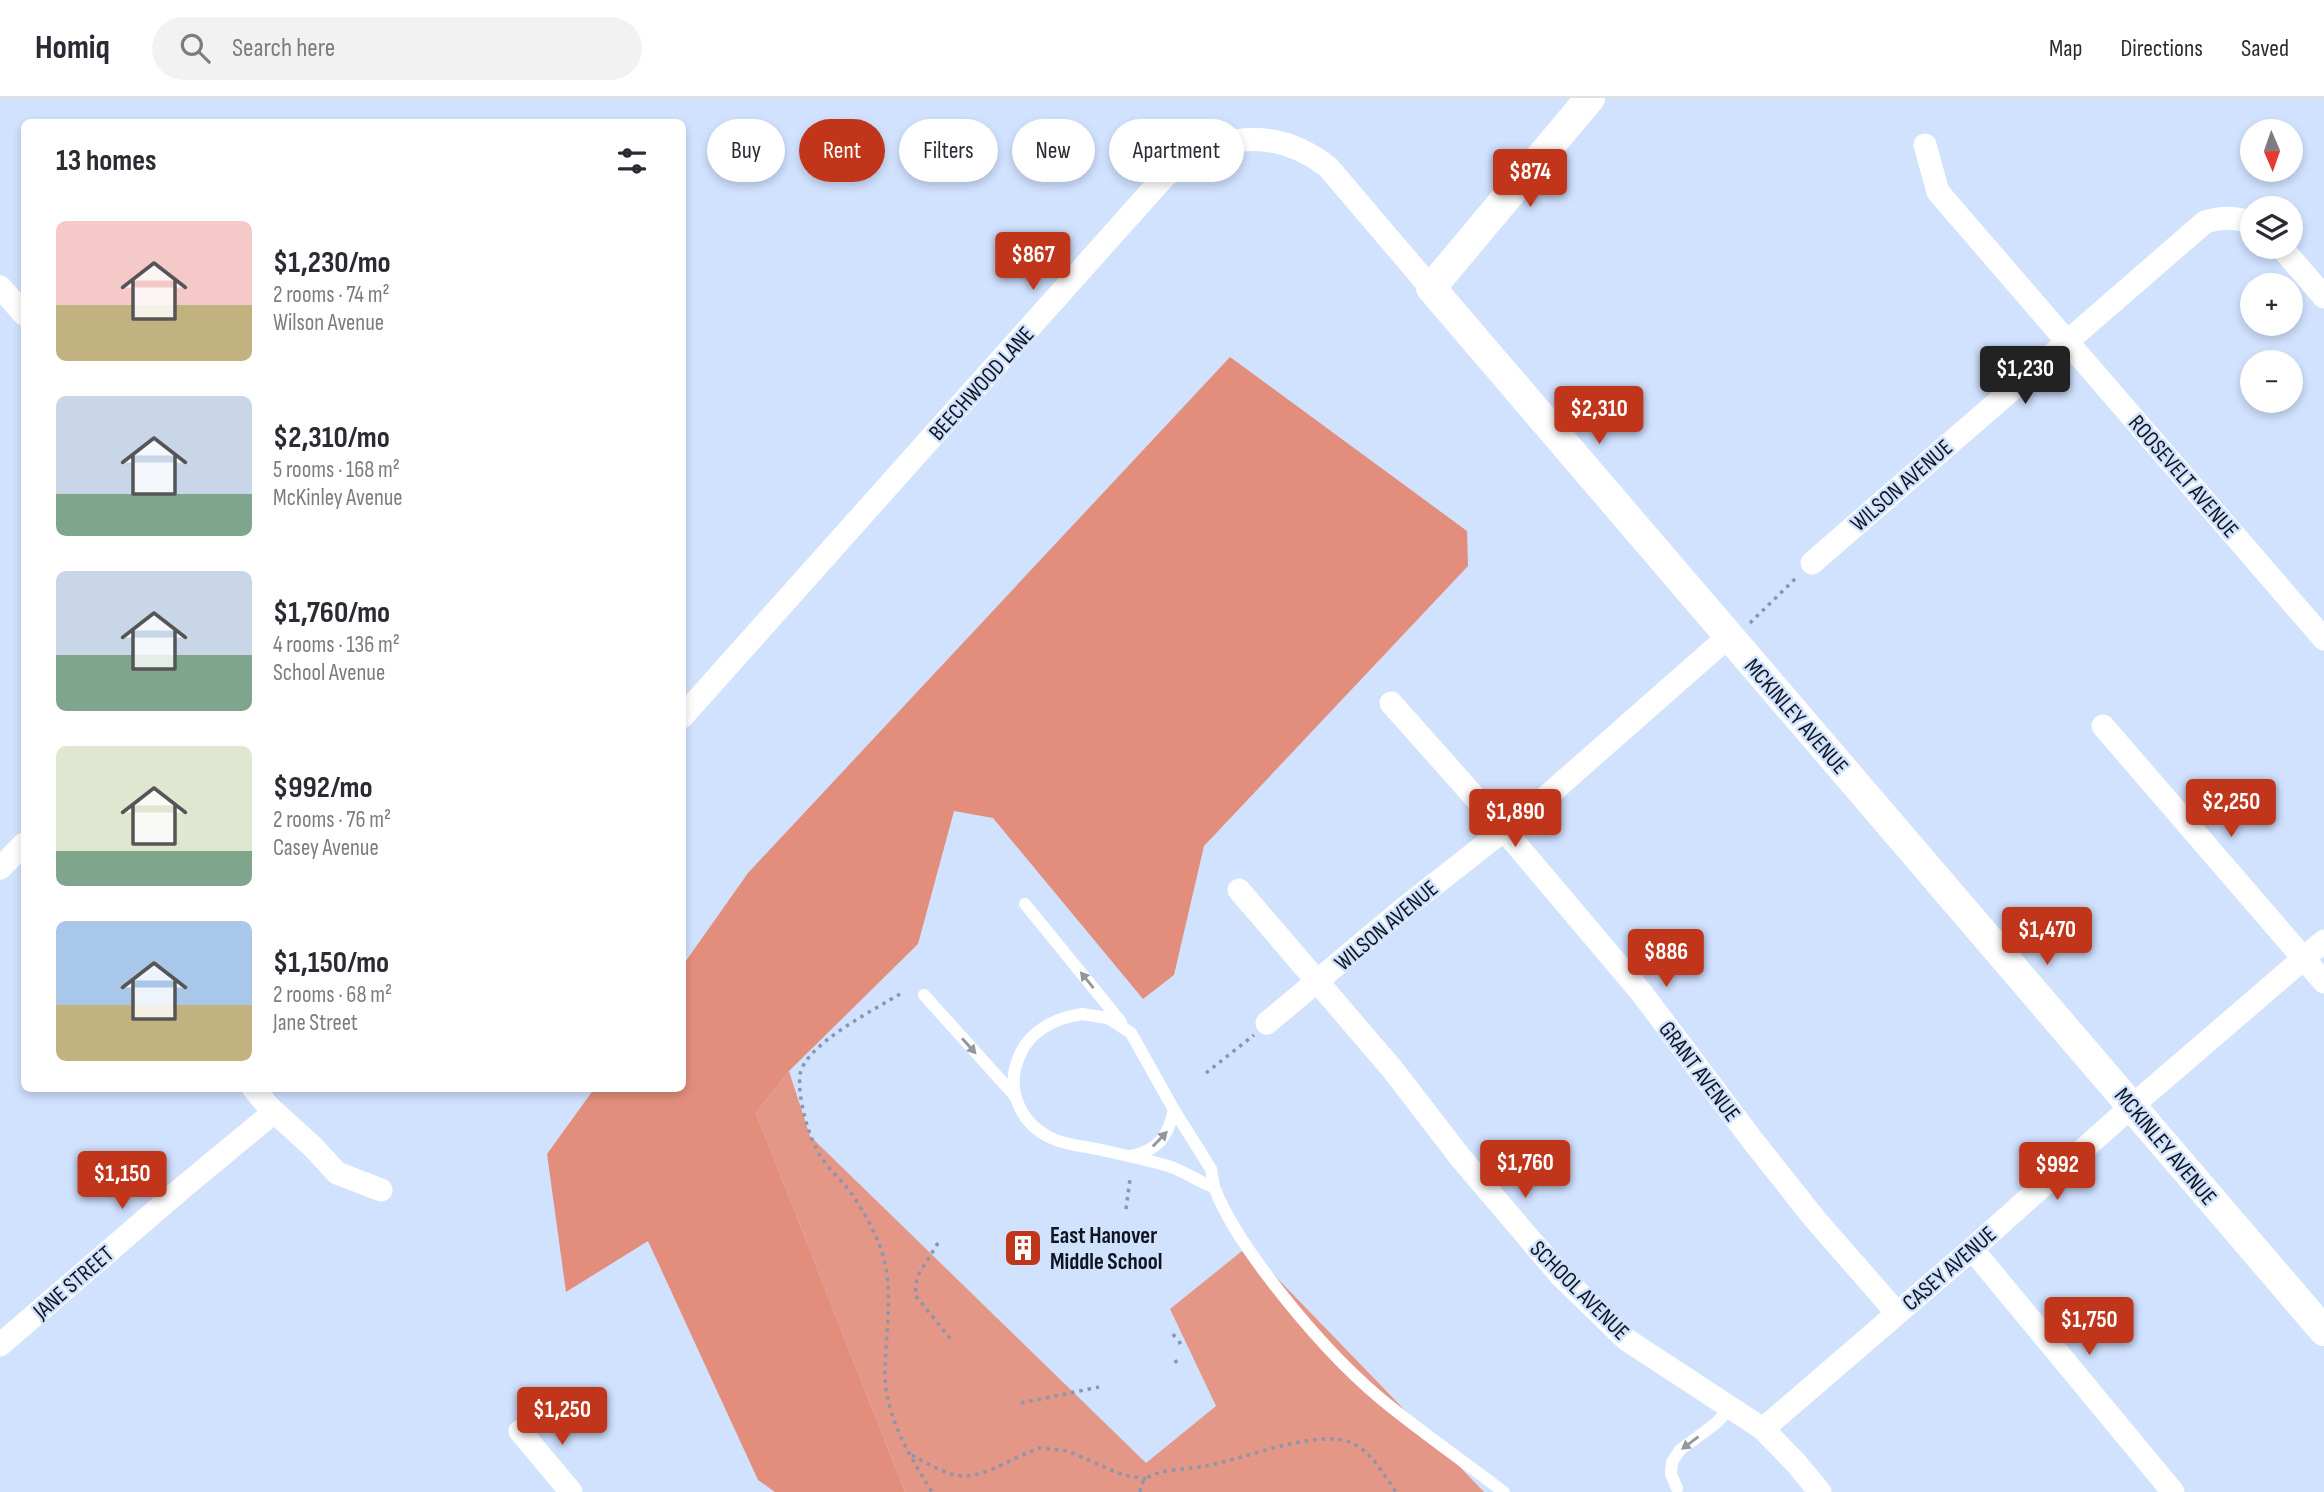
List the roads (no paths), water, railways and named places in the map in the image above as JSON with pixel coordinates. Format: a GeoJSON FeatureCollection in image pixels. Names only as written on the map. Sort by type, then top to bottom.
{"type":"FeatureCollection","features":[{"type":"Feature","properties":{"kind":"street"},"geometry":{"type":"LineString","coordinates":[[1432,288],[1590,98]]}},
{"type":"Feature","properties":{"kind":"street","name":"BEECHWOOD LANE"},"geometry":{"type":"LineString","coordinates":[[686,713],[1164,177],[1196,153],[1211,146],[1248,139],[1275,141],[1312,154],[1328,167],[1432,288]]}},
{"type":"Feature","properties":{"kind":"street","name":"ROOSEVELT AVENUE"},"geometry":{"type":"LineString","coordinates":[[1925,145],[1938,192],[2324,639]]}},
{"type":"Feature","properties":{"kind":"street","name":"WILSON AVENUE"},"geometry":{"type":"LineString","coordinates":[[1812,563],[2204,222],[2240,219]]}},
{"type":"Feature","properties":{"kind":"street"},"geometry":{"type":"LineString","coordinates":[[2291,259],[2324,297]]}},
{"type":"Feature","properties":{"kind":"street"},"geometry":{"type":"LineString","coordinates":[[0,286],[21,310]]}},
{"type":"Feature","properties":{"kind":"street","name":"MCKINLEY AVENUE"},"geometry":{"type":"LineString","coordinates":[[1432,288],[1736,633],[2324,1331]]}},
{"type":"Feature","properties":{"kind":"street","name":"WILSON AVENUE"},"geometry":{"type":"LineString","coordinates":[[1268,1023],[1402,910],[1546,797],[1736,633]]}},
{"type":"Feature","properties":{"kind":"street","name":"GRANT AVENUE"},"geometry":{"type":"LineString","coordinates":[[1391,703],[1642,992],[1814,1218],[1898,1313]]}},
{"type":"Feature","properties":{"kind":"street"},"geometry":{"type":"LineString","coordinates":[[2103,726],[2324,982]]}},
{"type":"Feature","properties":{"kind":"street"},"geometry":{"type":"LineString","coordinates":[[0,868],[21,847]]}},
{"type":"Feature","properties":{"kind":"street","name":"SCHOOL AVENUE"},"geometry":{"type":"LineString","coordinates":[[1239,890],[1394,1070],[1460,1157],[1561,1276],[1627,1340],[1763,1429],[1820,1492]]}},
{"type":"Feature","properties":{"kind":"street","name":"CASEY AVENUE"},"geometry":{"type":"LineString","coordinates":[[1763,1429],[1972,1249],[2132,1105],[2324,941]]}},
{"type":"Feature","properties":{"kind":"street"},"geometry":{"type":"LineString","coordinates":[[256,1092],[337,1173],[381,1190]]}},
{"type":"Feature","properties":{"kind":"street","name":"JANE STREET"},"geometry":{"type":"LineString","coordinates":[[0,1345],[274,1112]]}},
{"type":"Feature","properties":{"kind":"street"},"geometry":{"type":"LineString","coordinates":[[1972,1249],[2173,1492]]}},
{"type":"Feature","properties":{"kind":"street"},"geometry":{"type":"LineString","coordinates":[[520,1431],[571,1492]]}},
{"type":"Feature","properties":{"kind":"lane"},"geometry":{"type":"LineString","coordinates":[[1025,904],[1130,1033],[1211,1169],[1222,1208],[1289,1304],[1333,1354],[1379,1397],[1504,1492]]}},
{"type":"Feature","properties":{"kind":"lane"},"geometry":{"type":"LineString","coordinates":[[924,995],[1015,1096],[1027,1120],[1048,1137],[1170,1166],[1198,1182],[1214,1187]]}},
{"type":"Feature","properties":{"kind":"lane"},"geometry":{"type":"LineString","coordinates":[[1015,1096],[1013,1083],[1019,1057],[1032,1037],[1044,1027],[1069,1016],[1095,1015],[1120,1024],[1130,1033]]}},
{"type":"Feature","properties":{"kind":"lane"},"geometry":{"type":"LineString","coordinates":[[1131,1156],[1144,1153],[1163,1139],[1174,1110]]}},
{"type":"Feature","properties":{"kind":"lane"},"geometry":{"type":"LineString","coordinates":[[1676,1488],[1671,1475],[1672,1462],[1681,1450],[1731,1408]]}},
{"type":"Feature","properties":{"kind":"place","name":"East Hanover Middle School"},"geometry":{"type":"Point","coordinates":[1023,1248]}}]}
